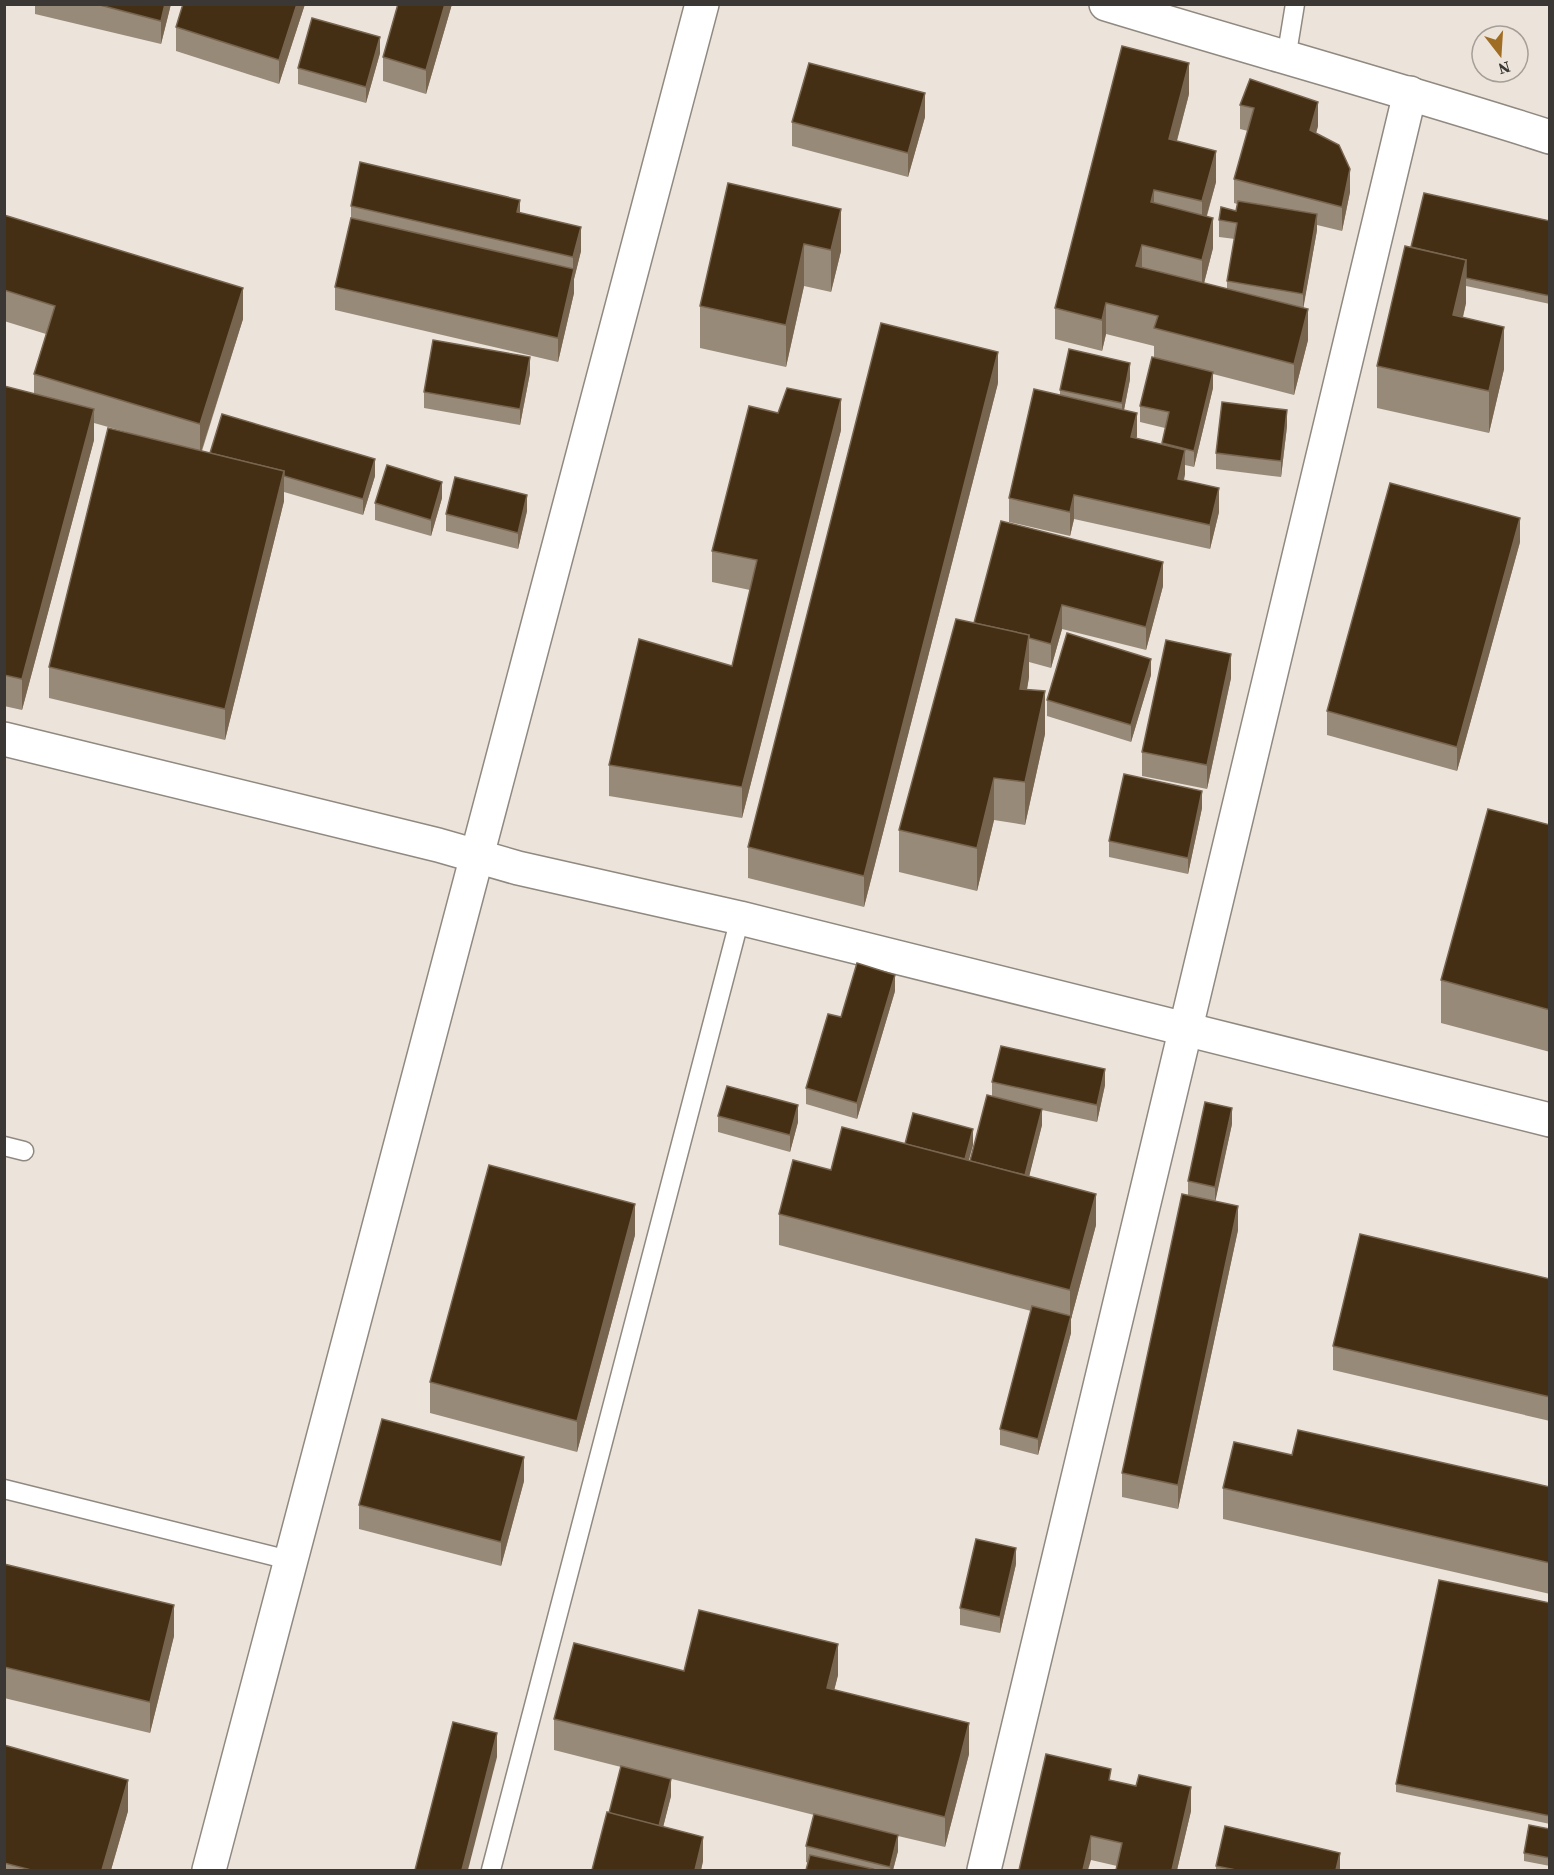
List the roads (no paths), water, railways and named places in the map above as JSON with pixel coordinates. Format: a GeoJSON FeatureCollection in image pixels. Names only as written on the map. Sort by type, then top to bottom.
{"type":"FeatureCollection","features":[{"type":"Feature","properties":{"kind":"street"},"geometry":{"type":"LineString","coordinates":[[209,1870],[702,4]]}},
{"type":"Feature","properties":{"kind":"street"},"geometry":{"type":"LineString","coordinates":[[1106,4],[1286,59],[1410,93],[1550,137]]}},
{"type":"Feature","properties":{"kind":"street"},"geometry":{"type":"LineString","coordinates":[[984,1870],[1410,93]]}},
{"type":"Feature","properties":{"kind":"street"},"geometry":{"type":"LineString","coordinates":[[4,739],[476,856],[740,918],[1184,1031],[1550,1120]]}},
{"type":"Feature","properties":{"kind":"lane"},"geometry":{"type":"LineString","coordinates":[[1286,59],[1296,4]]}},
{"type":"Feature","properties":{"kind":"lane"},"geometry":{"type":"LineString","coordinates":[[490,1870],[740,918]]}},
{"type":"Feature","properties":{"kind":"lane"},"geometry":{"type":"LineString","coordinates":[[4,1146],[24,1151]]}},
{"type":"Feature","properties":{"kind":"lane"},"geometry":{"type":"LineString","coordinates":[[4,1489],[292,1561]]}}]}
